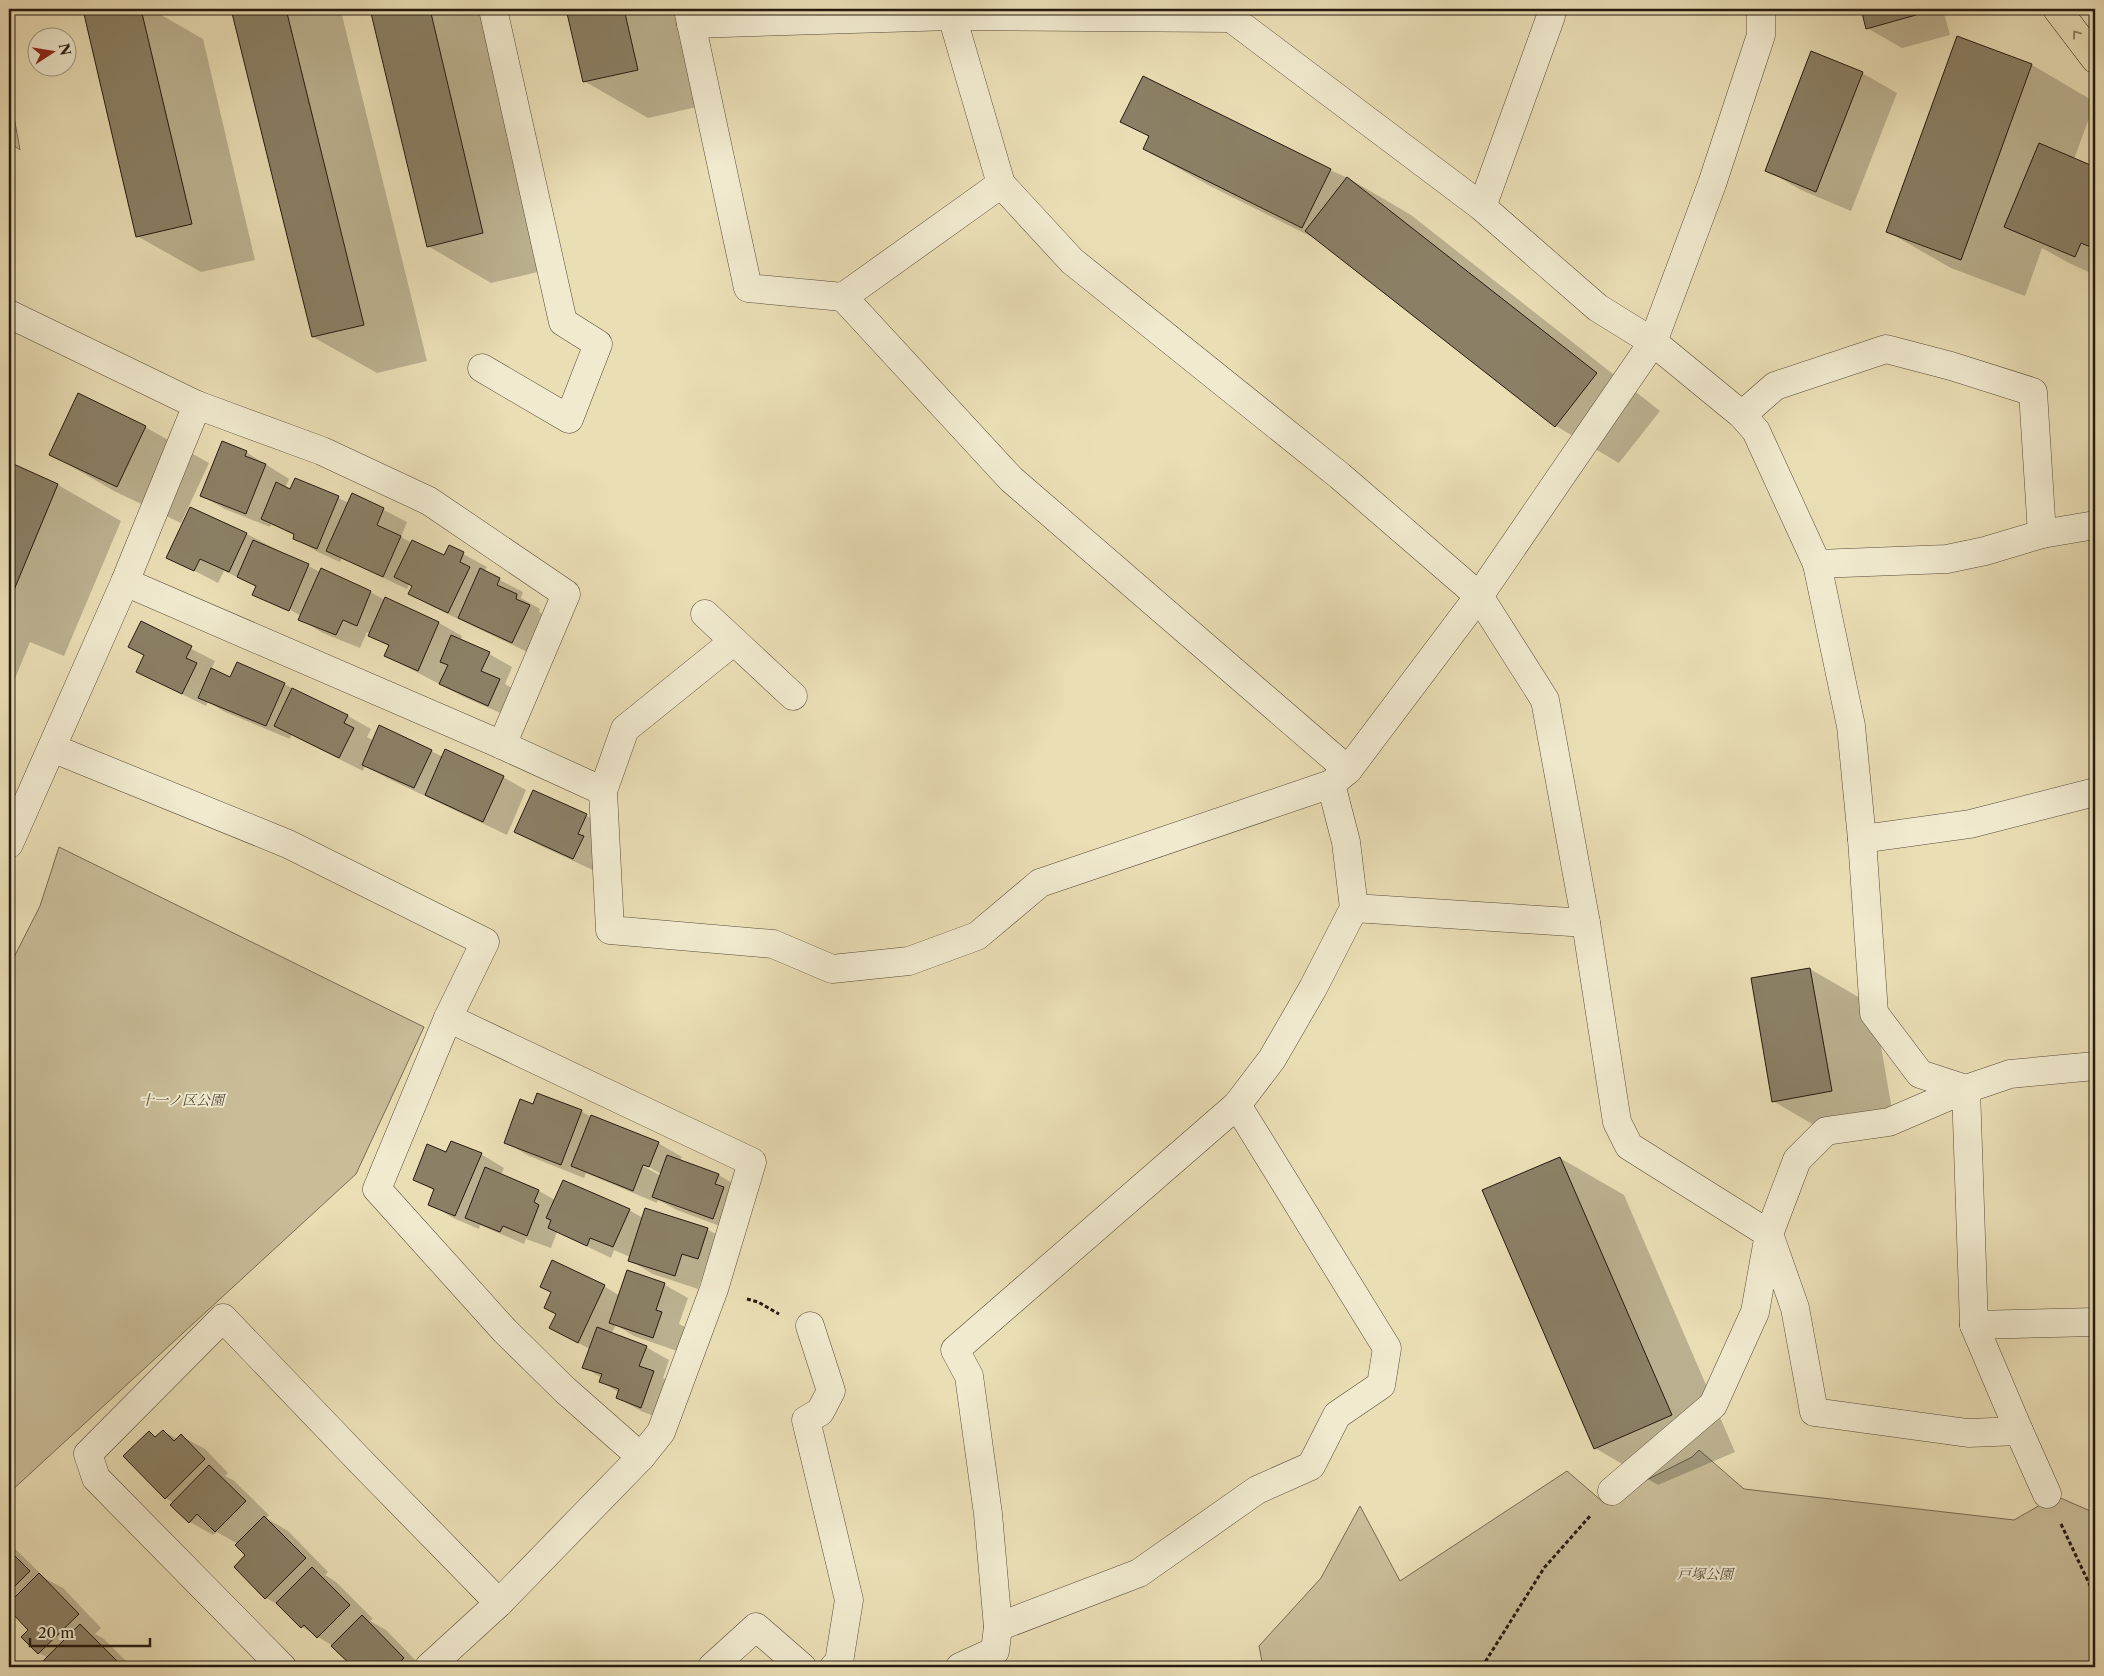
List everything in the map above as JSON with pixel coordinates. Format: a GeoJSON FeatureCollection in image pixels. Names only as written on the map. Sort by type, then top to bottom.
{"type":"FeatureCollection","features":[{"type":"Feature","properties":{"kind":"highway"},"geometry":{"type":"LineString","coordinates":[[2057,9],[2095,59]]}},
{"type":"Feature","properties":{"kind":"street"},"geometry":{"type":"LineString","coordinates":[[482,368],[569,419],[598,344],[563,322],[493,9]]}},
{"type":"Feature","properties":{"kind":"street"},"geometry":{"type":"LineString","coordinates":[[1482,207],[1551,16],[1550,9]]}},
{"type":"Feature","properties":{"kind":"street"},"geometry":{"type":"LineString","coordinates":[[734,641],[625,729],[603,791],[610,930],[773,944],[832,969],[910,961],[977,936],[1040,883],[1339,777],[1479,596],[1653,342],[1712,184],[1761,35],[1761,9]]}},
{"type":"Feature","properties":{"kind":"street"},"geometry":{"type":"LineString","coordinates":[[952,13],[1001,184],[1072,261],[1340,476],[1479,596],[1545,700],[1586,923],[1617,1122],[1629,1146],[1769,1234],[1794,1308],[1814,1412],[1968,1433],[2019,1431]]}},
{"type":"Feature","properties":{"kind":"street"},"geometry":{"type":"LineString","coordinates":[[1001,184],[843,297],[748,288],[689,16],[952,13],[1231,13],[1482,207],[1598,308],[1653,342],[1742,415],[1756,430],[1818,564],[1851,726],[1862,839],[1874,1013],[1920,1074],[1966,1089]]}},
{"type":"Feature","properties":{"kind":"street"},"geometry":{"type":"LineString","coordinates":[[843,297],[1011,479],[1339,777],[1354,908],[1313,988],[1272,1059],[1237,1105],[955,1350],[969,1376],[988,1514],[998,1627],[995,1651],[960,1667]]}},
{"type":"Feature","properties":{"kind":"street"},"geometry":{"type":"LineString","coordinates":[[9,314],[197,405],[322,451],[429,501],[566,594],[502,745]]}},
{"type":"Feature","properties":{"kind":"street"},"geometry":{"type":"LineString","coordinates":[[1742,415],[1775,386],[1886,349],[1951,366],[2033,392],[2042,534]]}},
{"type":"Feature","properties":{"kind":"street"},"geometry":{"type":"LineString","coordinates":[[9,844],[125,582],[197,405]]}},
{"type":"Feature","properties":{"kind":"street"},"geometry":{"type":"LineString","coordinates":[[1818,564],[1947,559],[1985,551],[2042,534],[2095,524]]}},
{"type":"Feature","properties":{"kind":"street"},"geometry":{"type":"LineString","coordinates":[[125,582],[502,745],[603,791]]}},
{"type":"Feature","properties":{"kind":"street"},"geometry":{"type":"LineString","coordinates":[[705,614],[794,696]]}},
{"type":"Feature","properties":{"kind":"street"},"geometry":{"type":"LineString","coordinates":[[52,748],[288,844],[485,942],[448,1018],[377,1189],[505,1331],[565,1390],[641,1457]]}},
{"type":"Feature","properties":{"kind":"street"},"geometry":{"type":"LineString","coordinates":[[1862,839],[1970,824],[2095,792]]}},
{"type":"Feature","properties":{"kind":"street"},"geometry":{"type":"LineString","coordinates":[[1354,908],[1586,923]]}},
{"type":"Feature","properties":{"kind":"street"},"geometry":{"type":"LineString","coordinates":[[430,1667],[499,1603],[641,1457],[661,1432],[714,1289],[752,1162],[448,1018]]}},
{"type":"Feature","properties":{"kind":"street"},"geometry":{"type":"LineString","coordinates":[[1612,1491],[1714,1405],[1755,1312],[1769,1234],[1797,1160],[1826,1131],[1889,1122],[1966,1089],[2010,1074],[2095,1066]]}},
{"type":"Feature","properties":{"kind":"street"},"geometry":{"type":"LineString","coordinates":[[1966,1089],[1974,1325],[2047,1494]]}},
{"type":"Feature","properties":{"kind":"street"},"geometry":{"type":"LineString","coordinates":[[998,1627],[1139,1573],[1257,1490],[1311,1466],[1337,1415],[1381,1385],[1387,1348],[1237,1105]]}},
{"type":"Feature","properties":{"kind":"street"},"geometry":{"type":"LineString","coordinates":[[282,1667],[96,1478],[88,1454],[223,1318],[362,1464],[499,1603]]}},
{"type":"Feature","properties":{"kind":"street"},"geometry":{"type":"LineString","coordinates":[[798,1322],[831,1391],[820,1412],[806,1420],[849,1600],[839,1662],[834,1667]]}},
{"type":"Feature","properties":{"kind":"street"},"geometry":{"type":"LineString","coordinates":[[1974,1325],[2095,1322]]}},
{"type":"Feature","properties":{"kind":"street"},"geometry":{"type":"LineString","coordinates":[[712,1667],[756,1628],[802,1667]]}},
{"type":"Feature","properties":{"kind":"path"},"geometry":{"type":"LineString","coordinates":[[758,1302],[798,1322]]}},
{"type":"Feature","properties":{"kind":"path"},"geometry":{"type":"LineString","coordinates":[[1482,1667],[1544,1568],[1612,1491]]}},
{"type":"Feature","properties":{"kind":"path"},"geometry":{"type":"LineString","coordinates":[[2047,1494],[2095,1596]]}},
{"type":"Feature","properties":{"kind":"green space"},"geometry":{"type":"Polygon","coordinates":[[[9,89],[20,150],[9,142],[9,89]]]}},
{"type":"Feature","properties":{"kind":"green space","name":"十一ノ区公園"},"geometry":{"type":"Polygon","coordinates":[[[59,847],[424,1027],[356,1174],[9,1493],[9,967],[40,906],[59,847]]]}},
{"type":"Feature","properties":{"kind":"green space","name":"戸塚公園"},"geometry":{"type":"Polygon","coordinates":[[[1699,1450],[1744,1489],[2014,1520],[2056,1496],[2095,1513],[2095,1667],[1263,1667],[1259,1646],[1321,1578],[1360,1506],[1400,1581],[1567,1471],[1603,1502],[1692,1457],[1699,1450]]]}},
{"type":"Feature","properties":{"kind":"building"},"geometry":{"type":"Polygon","coordinates":[[[105,9],[141,9],[192,224],[136,237],[84,14],[105,9]]]}},
{"type":"Feature","properties":{"kind":"building"},"geometry":{"type":"Polygon","coordinates":[[[231,9],[286,9],[364,325],[312,337],[231,9]]]}},
{"type":"Feature","properties":{"kind":"building"},"geometry":{"type":"Polygon","coordinates":[[[370,9],[430,9],[483,233],[427,247],[370,9]]]}},
{"type":"Feature","properties":{"kind":"building"},"geometry":{"type":"Polygon","coordinates":[[[566,9],[624,9],[638,70],[583,82],[566,9]]]}},
{"type":"Feature","properties":{"kind":"building"},"geometry":{"type":"Polygon","coordinates":[[[1861,9],[1914,9],[1916,15],[1866,29],[1861,9]]]}},
{"type":"Feature","properties":{"kind":"building"},"geometry":{"type":"Polygon","coordinates":[[[1957,36],[2032,64],[1961,260],[1886,232],[1957,36]]]}},
{"type":"Feature","properties":{"kind":"building"},"geometry":{"type":"Polygon","coordinates":[[[1811,51],[1863,72],[1816,192],[1765,171],[1811,51]]]}},
{"type":"Feature","properties":{"kind":"building"},"geometry":{"type":"Polygon","coordinates":[[[1143,76],[1331,169],[1302,228],[1143,149],[1149,136],[1120,122],[1143,76]]]}},
{"type":"Feature","properties":{"kind":"building"},"geometry":{"type":"Polygon","coordinates":[[[2039,143],[2095,167],[2095,249],[2081,243],[2075,257],[2004,227],[2039,143]]]}},
{"type":"Feature","properties":{"kind":"building"},"geometry":{"type":"Polygon","coordinates":[[[1347,177],[1597,373],[1555,427],[1305,231],[1347,177]]]}},
{"type":"Feature","properties":{"kind":"building"},"geometry":{"type":"Polygon","coordinates":[[[78,393],[146,426],[117,487],[49,455],[78,393]]]}},
{"type":"Feature","properties":{"kind":"building"},"geometry":{"type":"Polygon","coordinates":[[[222,441],[247,451],[245,456],[266,464],[246,514],[200,496],[222,441]]]}},
{"type":"Feature","properties":{"kind":"building"},"geometry":{"type":"Polygon","coordinates":[[[9,462],[58,484],[9,602],[9,462]]]}},
{"type":"Feature","properties":{"kind":"building"},"geometry":{"type":"Polygon","coordinates":[[[295,478],[339,496],[317,549],[293,539],[294,534],[261,519],[276,482],[290,489],[295,478]]]}},
{"type":"Feature","properties":{"kind":"building"},"geometry":{"type":"Polygon","coordinates":[[[352,493],[384,508],[377,525],[401,536],[383,577],[326,551],[352,493]]]}},
{"type":"Feature","properties":{"kind":"building"},"geometry":{"type":"Polygon","coordinates":[[[190,507],[247,533],[229,572],[200,559],[194,571],[166,558],[190,507]]]}},
{"type":"Feature","properties":{"kind":"building"},"geometry":{"type":"Polygon","coordinates":[[[253,540],[309,564],[289,611],[252,595],[256,586],[237,577],[253,540]]]}},
{"type":"Feature","properties":{"kind":"building"},"geometry":{"type":"Polygon","coordinates":[[[412,540],[444,555],[449,545],[464,552],[460,562],[470,567],[448,613],[408,594],[412,586],[394,577],[412,540]]]}},
{"type":"Feature","properties":{"kind":"building"},"geometry":{"type":"Polygon","coordinates":[[[321,568],[371,591],[357,626],[343,620],[336,635],[298,620],[321,568]]]}},
{"type":"Feature","properties":{"kind":"building"},"geometry":{"type":"Polygon","coordinates":[[[480,568],[500,578],[497,585],[517,594],[516,599],[530,605],[512,643],[458,618],[480,568]]]}},
{"type":"Feature","properties":{"kind":"building"},"geometry":{"type":"Polygon","coordinates":[[[385,597],[439,622],[418,671],[384,656],[389,645],[368,636],[385,597]]]}},
{"type":"Feature","properties":{"kind":"building"},"geometry":{"type":"Polygon","coordinates":[[[141,621],[192,646],[186,658],[197,663],[182,694],[136,672],[144,655],[128,647],[141,621]]]}},
{"type":"Feature","properties":{"kind":"building"},"geometry":{"type":"Polygon","coordinates":[[[451,635],[490,652],[481,671],[500,679],[488,706],[439,684],[448,665],[440,662],[451,635]]]}},
{"type":"Feature","properties":{"kind":"building"},"geometry":{"type":"Polygon","coordinates":[[[237,662],[285,683],[266,726],[198,698],[211,668],[230,677],[237,662]]]}},
{"type":"Feature","properties":{"kind":"building"},"geometry":{"type":"Polygon","coordinates":[[[292,688],[348,715],[344,723],[354,728],[339,758],[274,726],[292,688]]]}},
{"type":"Feature","properties":{"kind":"building"},"geometry":{"type":"Polygon","coordinates":[[[379,725],[432,750],[414,788],[362,765],[379,725]]]}},
{"type":"Feature","properties":{"kind":"building"},"geometry":{"type":"Polygon","coordinates":[[[445,749],[504,776],[483,822],[425,795],[445,749]]]}},
{"type":"Feature","properties":{"kind":"building"},"geometry":{"type":"Polygon","coordinates":[[[533,790],[587,814],[578,834],[584,836],[573,859],[514,832],[533,790]]]}},
{"type":"Feature","properties":{"kind":"building"},"geometry":{"type":"Polygon","coordinates":[[[1810,968],[1832,1091],[1772,1102],[1751,978],[1810,968]]]}},
{"type":"Feature","properties":{"kind":"building"},"geometry":{"type":"Polygon","coordinates":[[[537,1093],[582,1110],[561,1165],[504,1143],[520,1099],[533,1104],[537,1093]]]}},
{"type":"Feature","properties":{"kind":"building"},"geometry":{"type":"Polygon","coordinates":[[[591,1115],[659,1142],[649,1167],[643,1165],[633,1191],[571,1166],[591,1115]]]}},
{"type":"Feature","properties":{"kind":"building"},"geometry":{"type":"Polygon","coordinates":[[[451,1141],[482,1153],[455,1216],[428,1205],[434,1189],[413,1180],[427,1144],[446,1152],[451,1141]]]}},
{"type":"Feature","properties":{"kind":"building"},"geometry":{"type":"Polygon","coordinates":[[[667,1155],[719,1174],[715,1184],[724,1187],[713,1219],[652,1197],[667,1155]]]}},
{"type":"Feature","properties":{"kind":"building"},"geometry":{"type":"Polygon","coordinates":[[[1560,1157],[1672,1415],[1594,1449],[1482,1190],[1560,1157]]]}},
{"type":"Feature","properties":{"kind":"building"},"geometry":{"type":"Polygon","coordinates":[[[485,1167],[539,1190],[534,1202],[539,1205],[527,1236],[503,1226],[500,1232],[465,1218],[485,1167]]]}},
{"type":"Feature","properties":{"kind":"building"},"geometry":{"type":"Polygon","coordinates":[[[563,1180],[630,1209],[613,1247],[590,1238],[587,1246],[548,1228],[551,1220],[546,1218],[563,1180]]]}},
{"type":"Feature","properties":{"kind":"building"},"geometry":{"type":"Polygon","coordinates":[[[645,1208],[708,1228],[698,1259],[682,1254],[675,1276],[628,1261],[645,1208]]]}},
{"type":"Feature","properties":{"kind":"building"},"geometry":{"type":"Polygon","coordinates":[[[552,1260],[605,1285],[578,1343],[549,1328],[556,1314],[544,1308],[551,1292],[540,1287],[552,1260]]]}},
{"type":"Feature","properties":{"kind":"building"},"geometry":{"type":"Polygon","coordinates":[[[627,1270],[665,1283],[656,1310],[662,1312],[653,1338],[609,1323],[627,1270]]]}},
{"type":"Feature","properties":{"kind":"building"},"geometry":{"type":"Polygon","coordinates":[[[597,1327],[647,1346],[639,1366],[654,1371],[641,1408],[616,1398],[619,1389],[599,1382],[602,1374],[582,1368],[597,1327]]]}},
{"type":"Feature","properties":{"kind":"building"},"geometry":{"type":"Polygon","coordinates":[[[163,1430],[174,1441],[181,1434],[205,1459],[165,1499],[123,1456],[149,1431],[155,1437],[163,1430]]]}},
{"type":"Feature","properties":{"kind":"building"},"geometry":{"type":"Polygon","coordinates":[[[209,1465],[246,1501],[215,1532],[197,1514],[189,1523],[170,1505],[209,1465]]]}},
{"type":"Feature","properties":{"kind":"building"},"geometry":{"type":"Polygon","coordinates":[[[264,1516],[306,1558],[265,1599],[234,1567],[245,1555],[235,1545],[264,1516]]]}},
{"type":"Feature","properties":{"kind":"building"},"geometry":{"type":"Polygon","coordinates":[[[9,1550],[30,1571],[9,1592],[9,1550]]]}},
{"type":"Feature","properties":{"kind":"building"},"geometry":{"type":"Polygon","coordinates":[[[312,1567],[350,1605],[317,1638],[304,1625],[301,1628],[276,1603],[312,1567]]]}},
{"type":"Feature","properties":{"kind":"building"},"geometry":{"type":"Polygon","coordinates":[[[39,1573],[79,1614],[38,1654],[21,1637],[28,1630],[9,1610],[9,1603],[39,1573]]]}},
{"type":"Feature","properties":{"kind":"building"},"geometry":{"type":"Polygon","coordinates":[[[362,1615],[404,1658],[395,1667],[353,1667],[331,1646],[362,1615]]]}},
{"type":"Feature","properties":{"kind":"building"},"geometry":{"type":"Polygon","coordinates":[[[80,1624],[120,1664],[117,1667],[45,1667],[41,1663],[80,1624]]]}}]}
